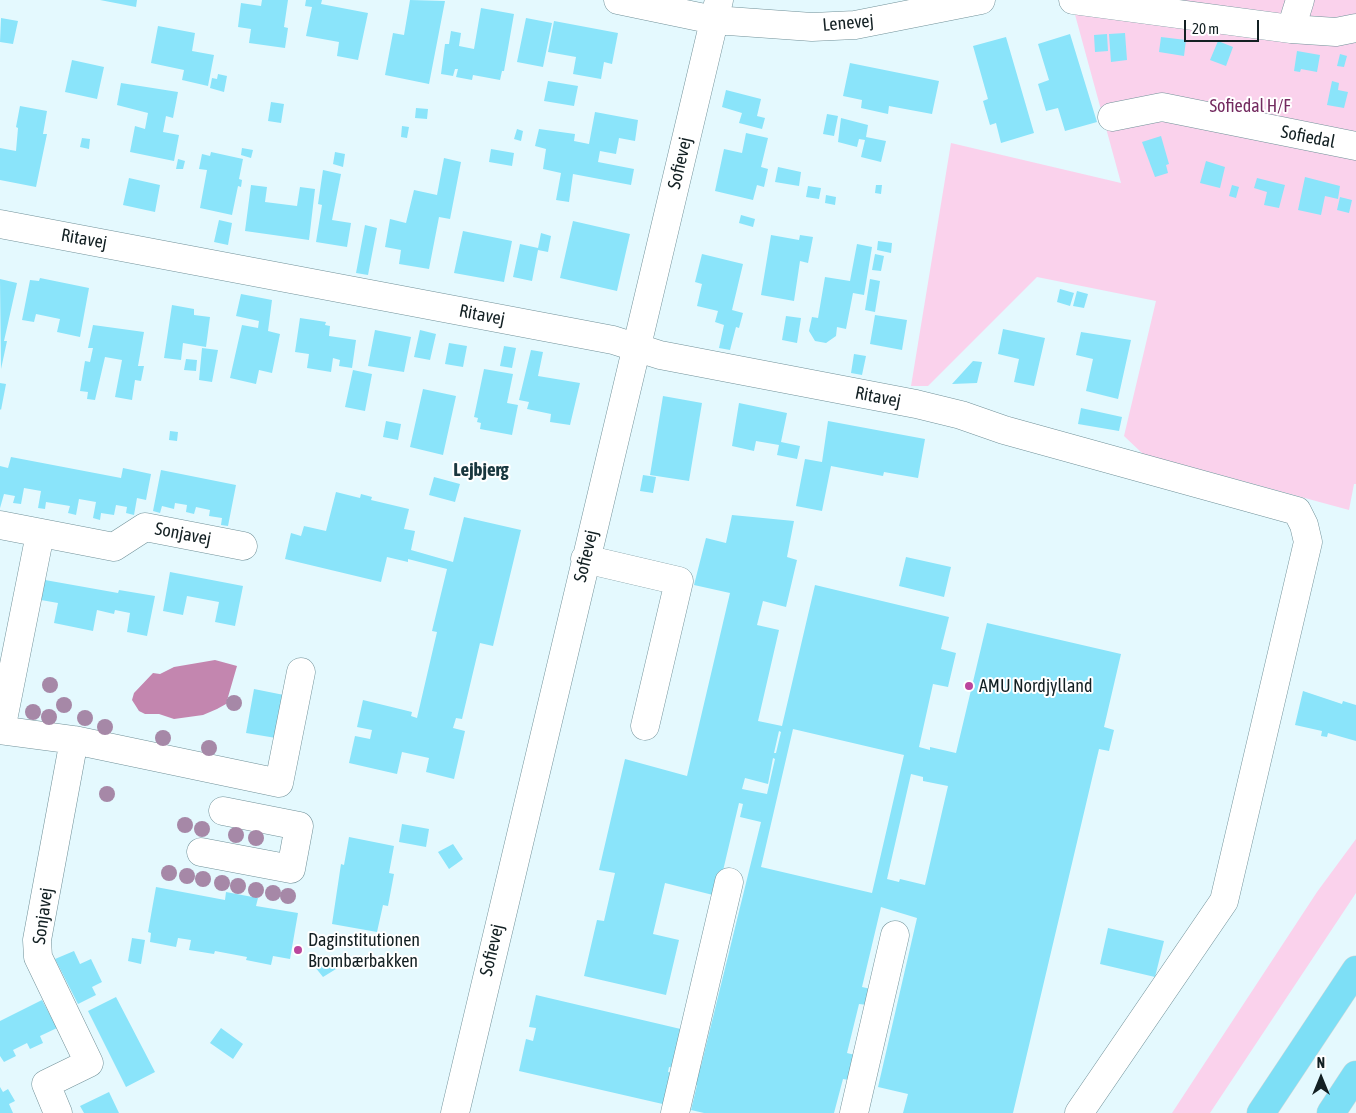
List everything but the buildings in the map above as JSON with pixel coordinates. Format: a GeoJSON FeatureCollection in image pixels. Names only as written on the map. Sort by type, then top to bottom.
{"type":"FeatureCollection","features":[{"type":"Feature","properties":{"kind":"highway"},"geometry":{"type":"LineString","coordinates":[[1261,1113],[1356,970]]}},
{"type":"Feature","properties":{"kind":"highway"},"geometry":{"type":"LineString","coordinates":[[1330,1113],[1356,1074]]}},
{"type":"Feature","properties":{"kind":"street","name":"Lenevej"},"geometry":{"type":"LineString","coordinates":[[618,0],[716,10],[812,26],[856,25],[931,6],[981,0]]}},
{"type":"Feature","properties":{"kind":"street"},"geometry":{"type":"LineString","coordinates":[[1073,0],[1291,29],[1336,32],[1356,28]]}},
{"type":"Feature","properties":{"kind":"street"},"geometry":{"type":"LineString","coordinates":[[1291,29],[1300,0]]}},
{"type":"Feature","properties":{"kind":"street","name":"Sofievej"},"geometry":{"type":"LineString","coordinates":[[455,1113],[716,10]]}},
{"type":"Feature","properties":{"kind":"street","name":"Sofiedal"},"geometry":{"type":"LineString","coordinates":[[1112,117],[1162,107],[1356,146]]}},
{"type":"Feature","properties":{"kind":"street","name":"Ritavej"},"geometry":{"type":"LineString","coordinates":[[0,224],[603,338],[660,355],[961,415],[1004,430],[1297,511],[1304,525],[1308,542],[1224,900],[1079,1113]]}},
{"type":"Feature","properties":{"kind":"street","name":"Sonjavej"},"geometry":{"type":"LineString","coordinates":[[0,525],[114,547],[145,527],[243,546]]}},
{"type":"Feature","properties":{"kind":"street"},"geometry":{"type":"LineString","coordinates":[[40,534],[0,730],[74,740],[279,783],[301,672]]}},
{"type":"Feature","properties":{"kind":"street"},"geometry":{"type":"LineString","coordinates":[[585,559],[679,581],[645,726]]}},
{"type":"Feature","properties":{"kind":"street","name":"Sonjavej"},"geometry":{"type":"LineString","coordinates":[[58,1113],[46,1084],[89,1063],[38,957],[37,940],[74,740]]}},
{"type":"Feature","properties":{"kind":"street"},"geometry":{"type":"LineString","coordinates":[[223,811],[299,826],[291,869],[208,853],[223,811],[231,773]]}},
{"type":"Feature","properties":{"kind":"street"},"geometry":{"type":"LineString","coordinates":[[676,1113],[729,882]]}},
{"type":"Feature","properties":{"kind":"street"},"geometry":{"type":"LineString","coordinates":[[854,1113],[895,935]]}},
{"type":"Feature","properties":{"kind":"green space","name":"Sofiedal H/F"},"geometry":{"type":"Polygon","coordinates":[[[1071,0],[1356,0],[1356,484],[1354,484],[1349,510],[1143,454],[1124,436],[1156,301],[1037,277],[928,386],[911,386],[951,143],[1121,183],[1071,0]]]}},
{"type":"Feature","properties":{"kind":"green space"},"geometry":{"type":"Polygon","coordinates":[[[1356,839],[1356,893],[1210,1113],[1172,1113],[1317,892],[1356,839]]]}},
{"type":"Feature","properties":{"kind":"shaded area"},"geometry":{"type":"Polygon","coordinates":[[[215,660],[237,666],[226,704],[217,709],[203,715],[174,719],[159,714],[145,714],[139,711],[132,700],[134,693],[153,673],[160,674],[174,667],[215,660]]]}},
{"type":"Feature","properties":{"kind":"place","name":"AMU Nordjylland"},"geometry":{"type":"Point","coordinates":[969,686]}},
{"type":"Feature","properties":{"kind":"place","name":"Daginstitutionen Brombærbakken"},"geometry":{"type":"Point","coordinates":[298,950]}},
{"type":"Feature","properties":{"kind":"district","name":"Lejbjerg"},"geometry":{"type":"Point","coordinates":[481,470]}}]}
